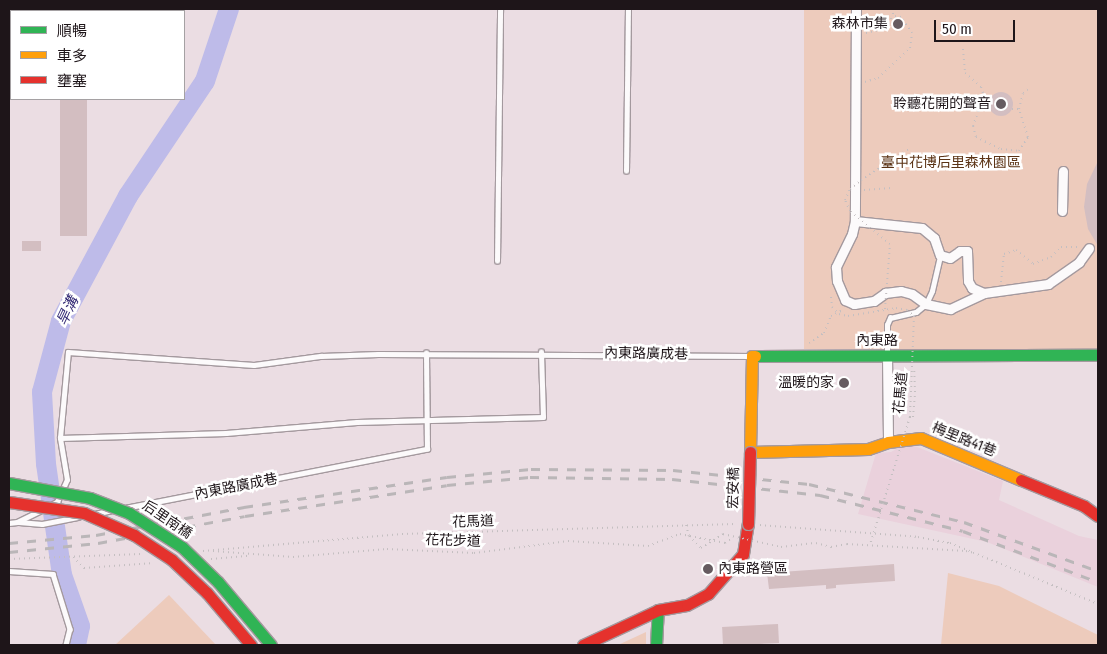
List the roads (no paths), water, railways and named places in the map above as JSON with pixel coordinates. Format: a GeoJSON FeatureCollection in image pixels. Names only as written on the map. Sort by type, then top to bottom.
{"type":"FeatureCollection","features":[{"type":"Feature","properties":{"kind":"street"},"geometry":{"type":"LineString","coordinates":[[856,9],[855,221],[852,234],[836,267],[837,281],[844,300],[854,304],[901,291],[912,294],[926,304],[950,309],[984,293],[1048,284],[1079,262],[1089,248]]}},
{"type":"Feature","properties":{"kind":"street"},"geometry":{"type":"LineString","coordinates":[[1062,211],[1063,171]]}},
{"type":"Feature","properties":{"kind":"street"},"geometry":{"type":"LineString","coordinates":[[855,221],[922,228],[934,238],[940,255],[950,258],[960,251],[967,251],[968,281],[972,288],[984,293]]}},
{"type":"Feature","properties":{"kind":"street","name":"內東路"},"geometry":{"type":"LineString","coordinates":[[752,356],[1098,355]]}},
{"type":"Feature","properties":{"kind":"street"},"geometry":{"type":"LineString","coordinates":[[750,452],[752,356]]}},
{"type":"Feature","properties":{"kind":"street"},"geometry":{"type":"LineString","coordinates":[[887,356],[888,442]]}},
{"type":"Feature","properties":{"kind":"street","name":"梅里路41巷"},"geometry":{"type":"LineString","coordinates":[[750,452],[868,449],[888,442],[921,438],[1084,506],[1098,516]]}},
{"type":"Feature","properties":{"kind":"street","name":"宏安橋"},"geometry":{"type":"LineString","coordinates":[[658,610],[687,605],[708,594],[729,574],[743,554],[748,524],[750,452]]}},
{"type":"Feature","properties":{"kind":"street","name":"后里南橋"},"geometry":{"type":"LineString","coordinates":[[9,483],[90,498],[129,513],[182,547],[218,582],[271,645]]}},
{"type":"Feature","properties":{"kind":"street"},"geometry":{"type":"LineString","coordinates":[[9,506],[84,513],[134,535],[172,560],[207,593],[251,645]]}},
{"type":"Feature","properties":{"kind":"street"},"geometry":{"type":"LineString","coordinates":[[583,645],[658,610],[656,645]]}},
{"type":"Feature","properties":{"kind":"lane"},"geometry":{"type":"LineString","coordinates":[[497,261],[500,9]]}},
{"type":"Feature","properties":{"kind":"lane"},"geometry":{"type":"LineString","coordinates":[[626,171],[628,9]]}},
{"type":"Feature","properties":{"kind":"lane"},"geometry":{"type":"LineString","coordinates":[[887,356],[887,325],[890,318],[916,312],[926,304],[932,291],[940,255]]}},
{"type":"Feature","properties":{"kind":"lane"},"geometry":{"type":"LineString","coordinates":[[9,522],[17,522],[57,502],[67,480],[60,438],[68,352],[254,365],[321,356],[426,353]]}},
{"type":"Feature","properties":{"kind":"lane"},"geometry":{"type":"LineString","coordinates":[[60,438],[226,433],[357,422],[427,422],[543,417],[541,352]]}},
{"type":"Feature","properties":{"kind":"lane","name":"內東路廣成巷"},"geometry":{"type":"LineString","coordinates":[[17,522],[42,524],[427,449],[426,353],[541,352],[752,356]]}},
{"type":"Feature","properties":{"kind":"lane"},"geometry":{"type":"LineString","coordinates":[[9,506],[35,513]]}},
{"type":"Feature","properties":{"kind":"lane"},"geometry":{"type":"LineString","coordinates":[[9,571],[53,574],[70,629],[66,645]]}},
{"type":"Feature","properties":{"kind":"waterway","name":"旱溝"},"geometry":{"type":"LineString","coordinates":[[76,645],[80,626],[62,575],[46,464],[42,392],[61,321],[128,196],[205,81],[229,9]]}},
{"type":"Feature","properties":{"kind":"railway"},"geometry":{"type":"LineString","coordinates":[[9,543],[96,535],[244,507],[447,477],[531,469],[673,470],[809,484],[964,522],[1098,571]]}},
{"type":"Feature","properties":{"kind":"railway"},"geometry":{"type":"LineString","coordinates":[[9,552],[98,543],[245,516],[447,485],[530,477],[672,479],[820,495],[963,531],[1098,582]]}},
{"type":"Feature","properties":{"kind":"place","name":"森林市集"},"geometry":{"type":"Point","coordinates":[898,24]}},
{"type":"Feature","properties":{"kind":"place","name":"聆聽花開的聲音"},"geometry":{"type":"Point","coordinates":[1001,104]}},
{"type":"Feature","properties":{"kind":"place","name":"溫暖的家"},"geometry":{"type":"Point","coordinates":[844,383]}},
{"type":"Feature","properties":{"kind":"place","name":"內東路營區"},"geometry":{"type":"Point","coordinates":[708,569]}},
{"type":"Feature","properties":{"kind":"park label","name":"臺中花博后里森林園區"},"geometry":{"type":"Point","coordinates":[951,163]}}]}
